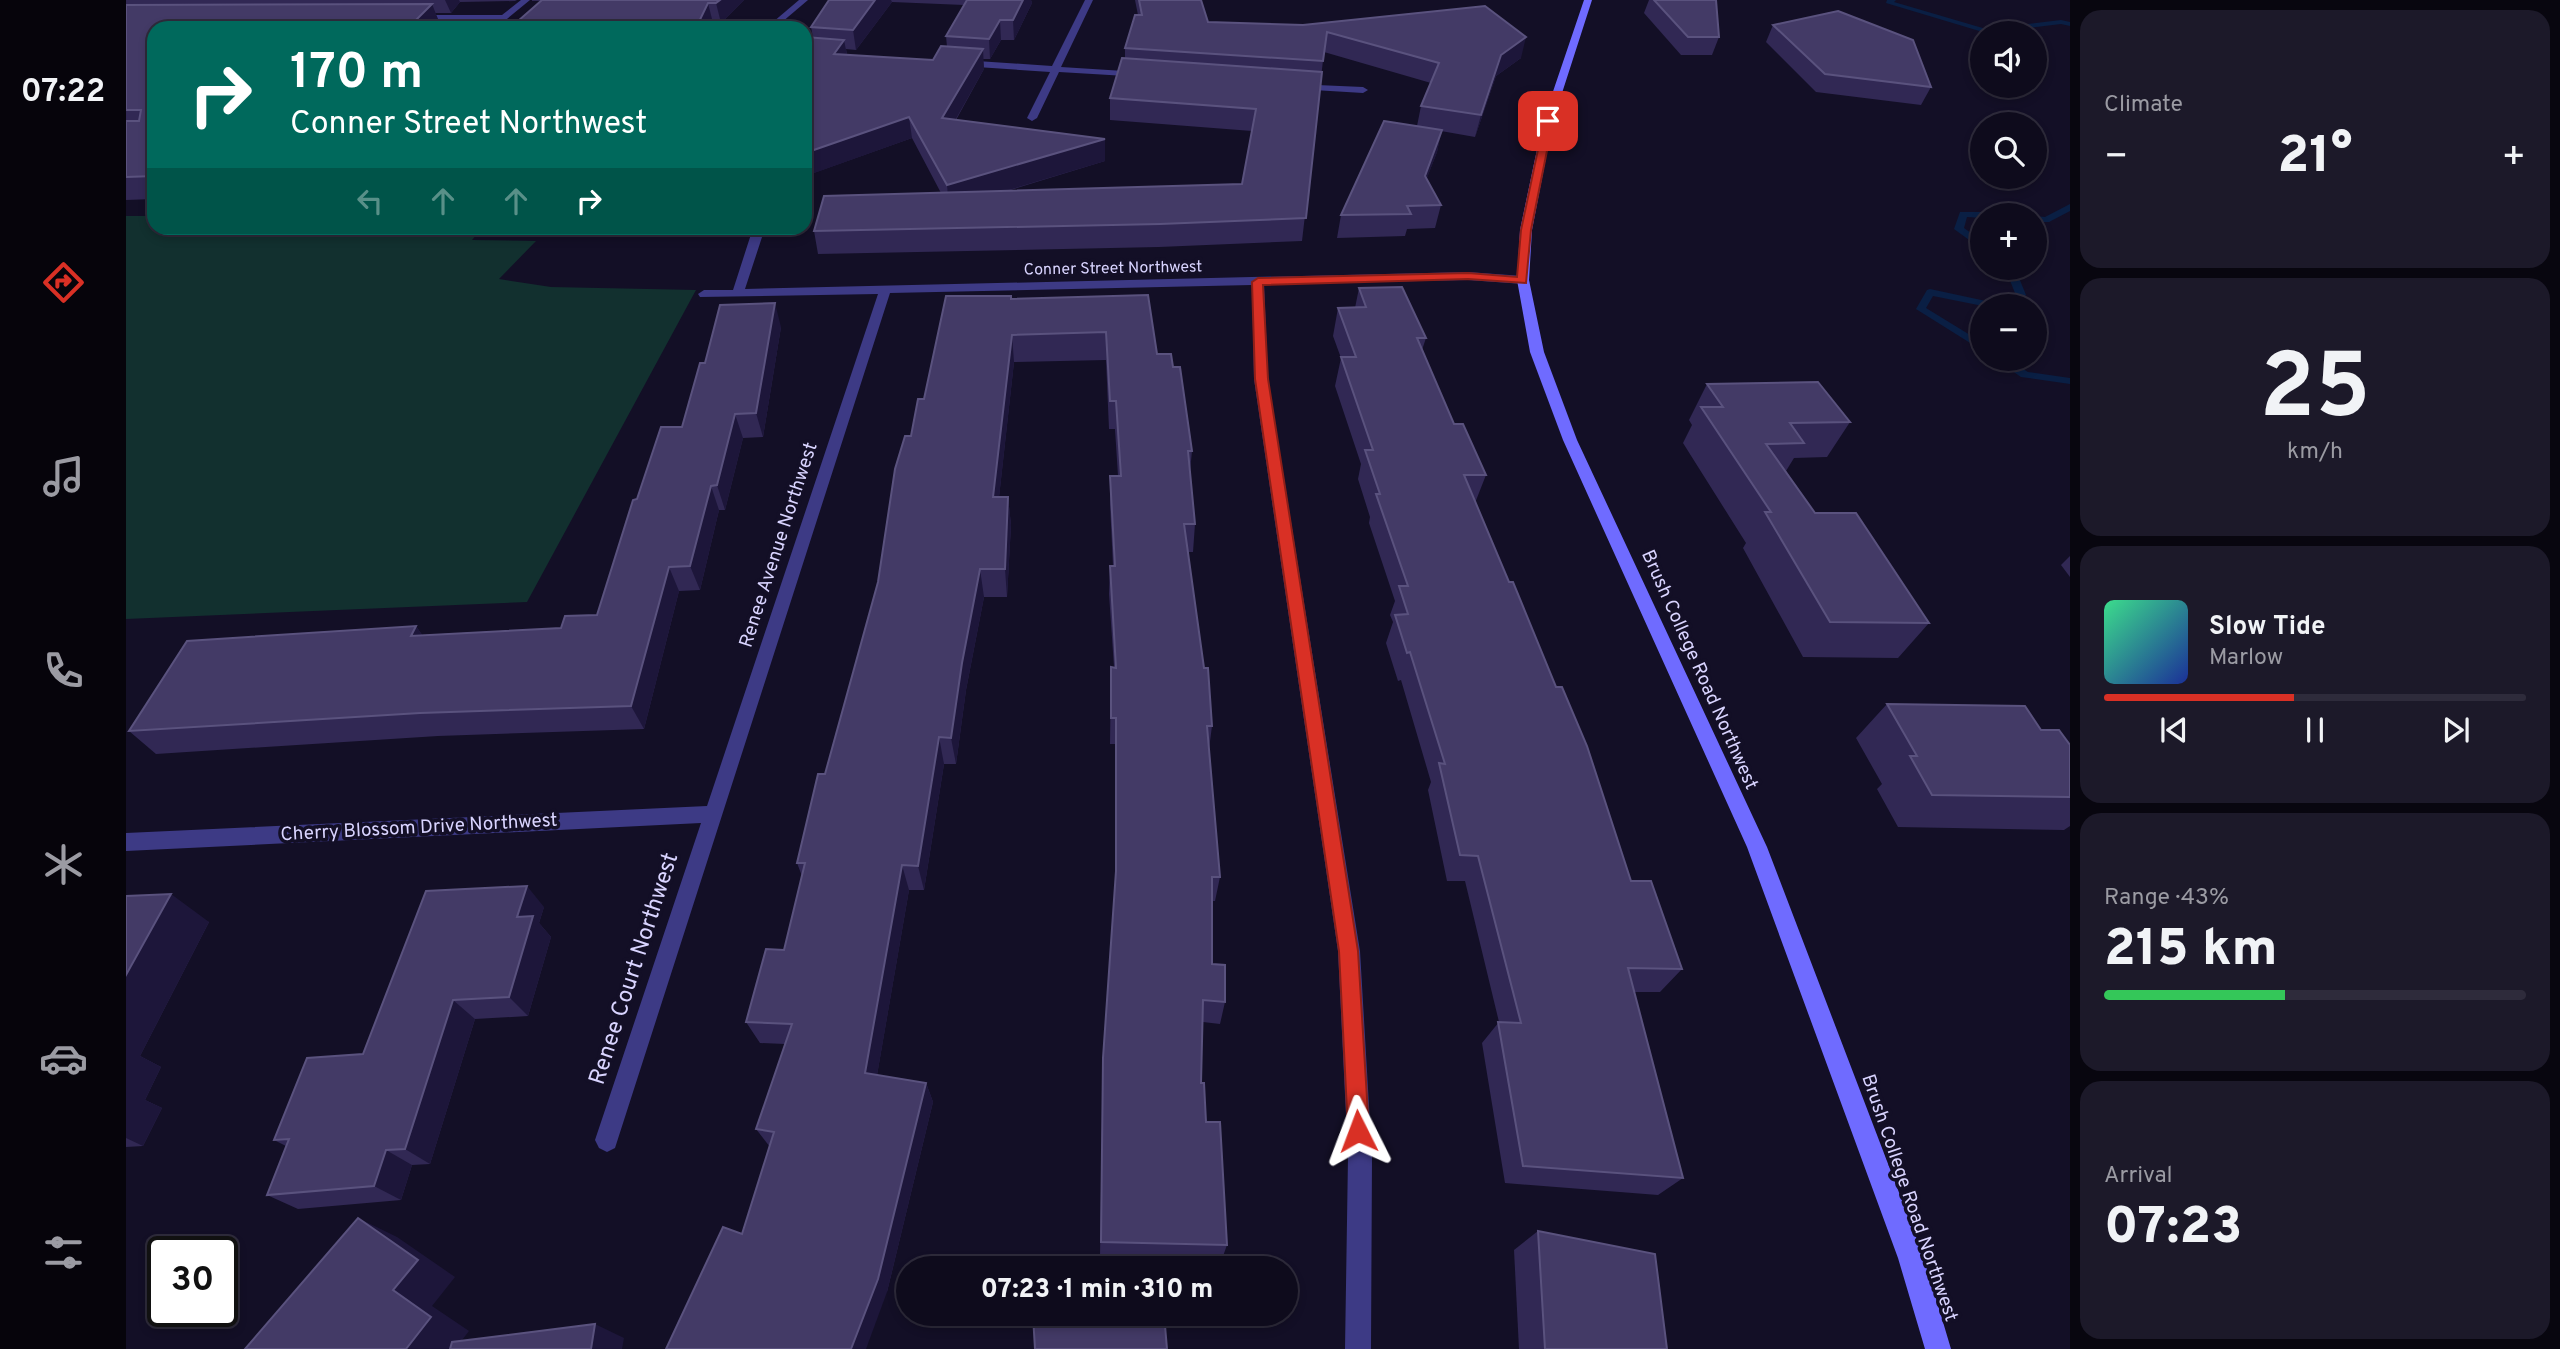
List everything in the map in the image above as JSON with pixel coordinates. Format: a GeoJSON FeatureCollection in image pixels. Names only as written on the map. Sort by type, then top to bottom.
{"type":"FeatureCollection","features":[{"type":"Feature","properties":{"kind":"street"},"geometry":{"type":"LineString","coordinates":[[500,21],[526,0]]}},
{"type":"Feature","properties":{"kind":"street"},"geometry":{"type":"LineString","coordinates":[[778,21],[804,0]]}},
{"type":"Feature","properties":{"kind":"street"},"geometry":{"type":"LineString","coordinates":[[1032,118],[1089,0]]}},
{"type":"Feature","properties":{"kind":"street","name":"Brush College Road Northwest"},"geometry":{"type":"LineString","coordinates":[[1588,0],[1548,121],[1526,230],[1522,280],[1536,352],[1552,395],[1757,847],[1911,1258],[1938,1349]]}},
{"type":"Feature","properties":{"kind":"street"},"geometry":{"type":"LineString","coordinates":[[405,18],[503,18]]}},
{"type":"Feature","properties":{"kind":"street"},"geometry":{"type":"LineString","coordinates":[[951,62],[1154,76]]}},
{"type":"Feature","properties":{"kind":"street"},"geometry":{"type":"LineString","coordinates":[[1280,84],[1363,90]]}},
{"type":"Feature","properties":{"kind":"street"},"geometry":{"type":"LineString","coordinates":[[738,293],[757,235]]}},
{"type":"Feature","properties":{"kind":"street","name":"Conner Street Northwest"},"geometry":{"type":"LineString","coordinates":[[704,294],[1468,276],[1522,280]]}},
{"type":"Feature","properties":{"kind":"street"},"geometry":{"type":"LineString","coordinates":[[1258,282],[1261,379],[1349,951],[1360,1157],[1358,1349]]}},
{"type":"Feature","properties":{"kind":"street","name":"Renee Avenue Northwest"},"geometry":{"type":"LineString","coordinates":[[713,814],[885,290]]}},
{"type":"Feature","properties":{"kind":"street","name":"Cherry Blossom Drive Northwest"},"geometry":{"type":"LineString","coordinates":[[126,842],[713,814]]}},
{"type":"Feature","properties":{"kind":"street","name":"Renee Court Northwest"},"geometry":{"type":"LineString","coordinates":[[607,1140],[713,814]]}},
{"type":"Feature","properties":{"kind":"green space"},"geometry":{"type":"Polygon","coordinates":[[[126,216],[147,216],[147,235],[476,235],[472,240],[536,241],[499,279],[551,287],[696,290],[527,602],[126,619],[126,216]]]}},
{"type":"Feature","properties":{"kind":"building"},"geometry":{"type":"Polygon","coordinates":[[[542,0],[720,0],[708,3],[699,21],[518,21],[542,0]]]}},
{"type":"Feature","properties":{"kind":"building"},"geometry":{"type":"Polygon","coordinates":[[[829,0],[875,0],[853,30],[812,26],[829,0]]]}},
{"type":"Feature","properties":{"kind":"building"},"geometry":{"type":"Polygon","coordinates":[[[967,0],[1023,0],[1013,20],[1000,20],[989,39],[946,36],[967,0]]]}},
{"type":"Feature","properties":{"kind":"building"},"geometry":{"type":"Polygon","coordinates":[[[1139,0],[1201,0],[1208,22],[1303,25],[1485,6],[1526,37],[1501,55],[1481,115],[1421,106],[1439,63],[1327,32],[1323,61],[1125,48],[1135,15],[1142,15],[1139,0]]]}},
{"type":"Feature","properties":{"kind":"building"},"geometry":{"type":"Polygon","coordinates":[[[1654,0],[1716,0],[1719,37],[1688,37],[1654,0]]]}},
{"type":"Feature","properties":{"kind":"building"},"geometry":{"type":"Polygon","coordinates":[[[432,4],[415,21],[147,21],[147,176],[126,177],[126,121],[139,121],[141,110],[126,110],[126,5],[432,4]]]}},
{"type":"Feature","properties":{"kind":"building"},"geometry":{"type":"Polygon","coordinates":[[[1838,11],[1913,40],[1931,87],[1825,74],[1773,25],[1838,11]]]}},
{"type":"Feature","properties":{"kind":"building"},"geometry":{"type":"Polygon","coordinates":[[[812,38],[844,40],[834,54],[933,60],[941,46],[983,49],[942,118],[1105,139],[947,185],[909,117],[812,151],[812,38]]]}},
{"type":"Feature","properties":{"kind":"building"},"geometry":{"type":"Polygon","coordinates":[[[1122,58],[1322,72],[1306,218],[1160,224],[814,231],[824,196],[1242,184],[1256,109],[1110,98],[1122,58]]]}},
{"type":"Feature","properties":{"kind":"building"},"geometry":{"type":"Polygon","coordinates":[[[1384,121],[1442,130],[1425,176],[1441,205],[1407,206],[1411,214],[1341,215],[1384,121]]]}},
{"type":"Feature","properties":{"kind":"building"},"geometry":{"type":"Polygon","coordinates":[[[1402,287],[1426,338],[1417,338],[1454,424],[1463,424],[1486,475],[1464,475],[1509,582],[1513,582],[1556,687],[1562,687],[1587,746],[1631,881],[1651,881],[1682,969],[1628,968],[1683,1178],[1523,1166],[1498,1022],[1521,1023],[1478,856],[1460,855],[1439,763],[1445,764],[1410,652],[1407,653],[1395,615],[1408,614],[1399,586],[1408,586],[1376,494],[1380,494],[1365,450],[1373,450],[1341,357],[1356,357],[1338,308],[1366,307],[1359,288],[1402,287]]]}},
{"type":"Feature","properties":{"kind":"building"},"geometry":{"type":"Polygon","coordinates":[[[1148,295],[1157,354],[1171,354],[1173,367],[1180,367],[1192,451],[1188,451],[1195,524],[1184,524],[1204,668],[1208,668],[1212,726],[1207,726],[1220,877],[1212,877],[1212,964],[1225,965],[1225,1002],[1203,1000],[1201,1083],[1204,1083],[1206,1122],[1220,1122],[1227,1245],[1101,1242],[1103,1058],[1116,871],[1116,718],[1111,718],[1111,667],[1116,668],[1110,566],[1115,566],[1110,476],[1121,476],[1116,401],[1110,401],[1106,332],[1012,335],[993,497],[1008,497],[1005,569],[980,569],[951,738],[939,737],[918,866],[902,865],[865,1073],[926,1083],[878,1279],[851,1349],[666,1349],[723,1227],[742,1234],[774,1132],[756,1129],[792,1024],[746,1022],[766,949],[784,950],[805,863],[797,863],[818,774],[825,774],[878,582],[895,469],[905,436],[911,436],[918,399],[924,399],[946,296],[1011,296],[1011,299],[1148,295]]]}},
{"type":"Feature","properties":{"kind":"building"},"geometry":{"type":"Polygon","coordinates":[[[775,303],[756,413],[735,414],[717,485],[711,486],[690,566],[669,567],[631,706],[420,713],[129,731],[187,641],[416,626],[411,636],[561,628],[565,616],[597,615],[633,500],[637,499],[661,427],[682,427],[700,363],[705,363],[720,305],[775,303]]]}},
{"type":"Feature","properties":{"kind":"building"},"geometry":{"type":"Polygon","coordinates":[[[1818,382],[1850,422],[1790,423],[1804,443],[1766,444],[1815,513],[1856,513],[1929,623],[1830,622],[1765,512],[1771,512],[1701,407],[1723,407],[1707,384],[1818,382]]]}},
{"type":"Feature","properties":{"kind":"building"},"geometry":{"type":"Polygon","coordinates":[[[1887,704],[2025,706],[2041,730],[2059,730],[2070,745],[2070,797],[1932,795],[1910,756],[1917,756],[1887,704]]]}},
{"type":"Feature","properties":{"kind":"building"},"geometry":{"type":"Polygon","coordinates":[[[527,886],[517,917],[533,916],[509,997],[453,1000],[405,1149],[386,1150],[374,1186],[267,1195],[289,1139],[274,1140],[307,1058],[363,1054],[426,891],[527,886]]]}},
{"type":"Feature","properties":{"kind":"building"},"geometry":{"type":"Polygon","coordinates":[[[171,894],[126,975],[126,896],[171,894]]]}},
{"type":"Feature","properties":{"kind":"building"},"geometry":{"type":"Polygon","coordinates":[[[358,1218],[418,1260],[393,1290],[431,1317],[406,1349],[245,1349],[358,1218]]]}},
{"type":"Feature","properties":{"kind":"building"},"geometry":{"type":"Polygon","coordinates":[[[1538,1231],[1655,1254],[1667,1349],[1545,1349],[1538,1231]]]}},
{"type":"Feature","properties":{"kind":"building"},"geometry":{"type":"Polygon","coordinates":[[[595,1324],[591,1349],[450,1349],[452,1342],[595,1324]]]}},
{"type":"Feature","properties":{"kind":"building"},"geometry":{"type":"Polygon","coordinates":[[[1034,1326],[1165,1326],[1167,1349],[1035,1349],[1034,1326]]]}},
{"type":"Feature","properties":{"kind":"waterway"},"geometry":{"type":"LineString","coordinates":[[1893,0],[1888,2],[1986,31],[2061,22],[2070,24]]}},
{"type":"Feature","properties":{"kind":"waterway"},"geometry":{"type":"LineString","coordinates":[[2047,219],[2070,207]]}},
{"type":"Feature","properties":{"kind":"waterway"},"geometry":{"type":"LineString","coordinates":[[1970,214],[1963,214],[1959,229],[1970,237]]}},
{"type":"Feature","properties":{"kind":"waterway"},"geometry":{"type":"LineString","coordinates":[[2015,280],[2021,294]]}},
{"type":"Feature","properties":{"kind":"waterway"},"geometry":{"type":"LineString","coordinates":[[1970,301],[1930,292],[1921,309],[1970,340]]}},
{"type":"Feature","properties":{"kind":"waterway"},"geometry":{"type":"LineString","coordinates":[[2019,371],[2025,375],[2070,381]]}},
{"type":"Feature","properties":{"kind":"route"},"geometry":{"type":"LineString","coordinates":[[1358,1131],[1349,951],[1261,379],[1258,282],[1468,276],[1522,280],[1526,230],[1548,121]]}}]}
